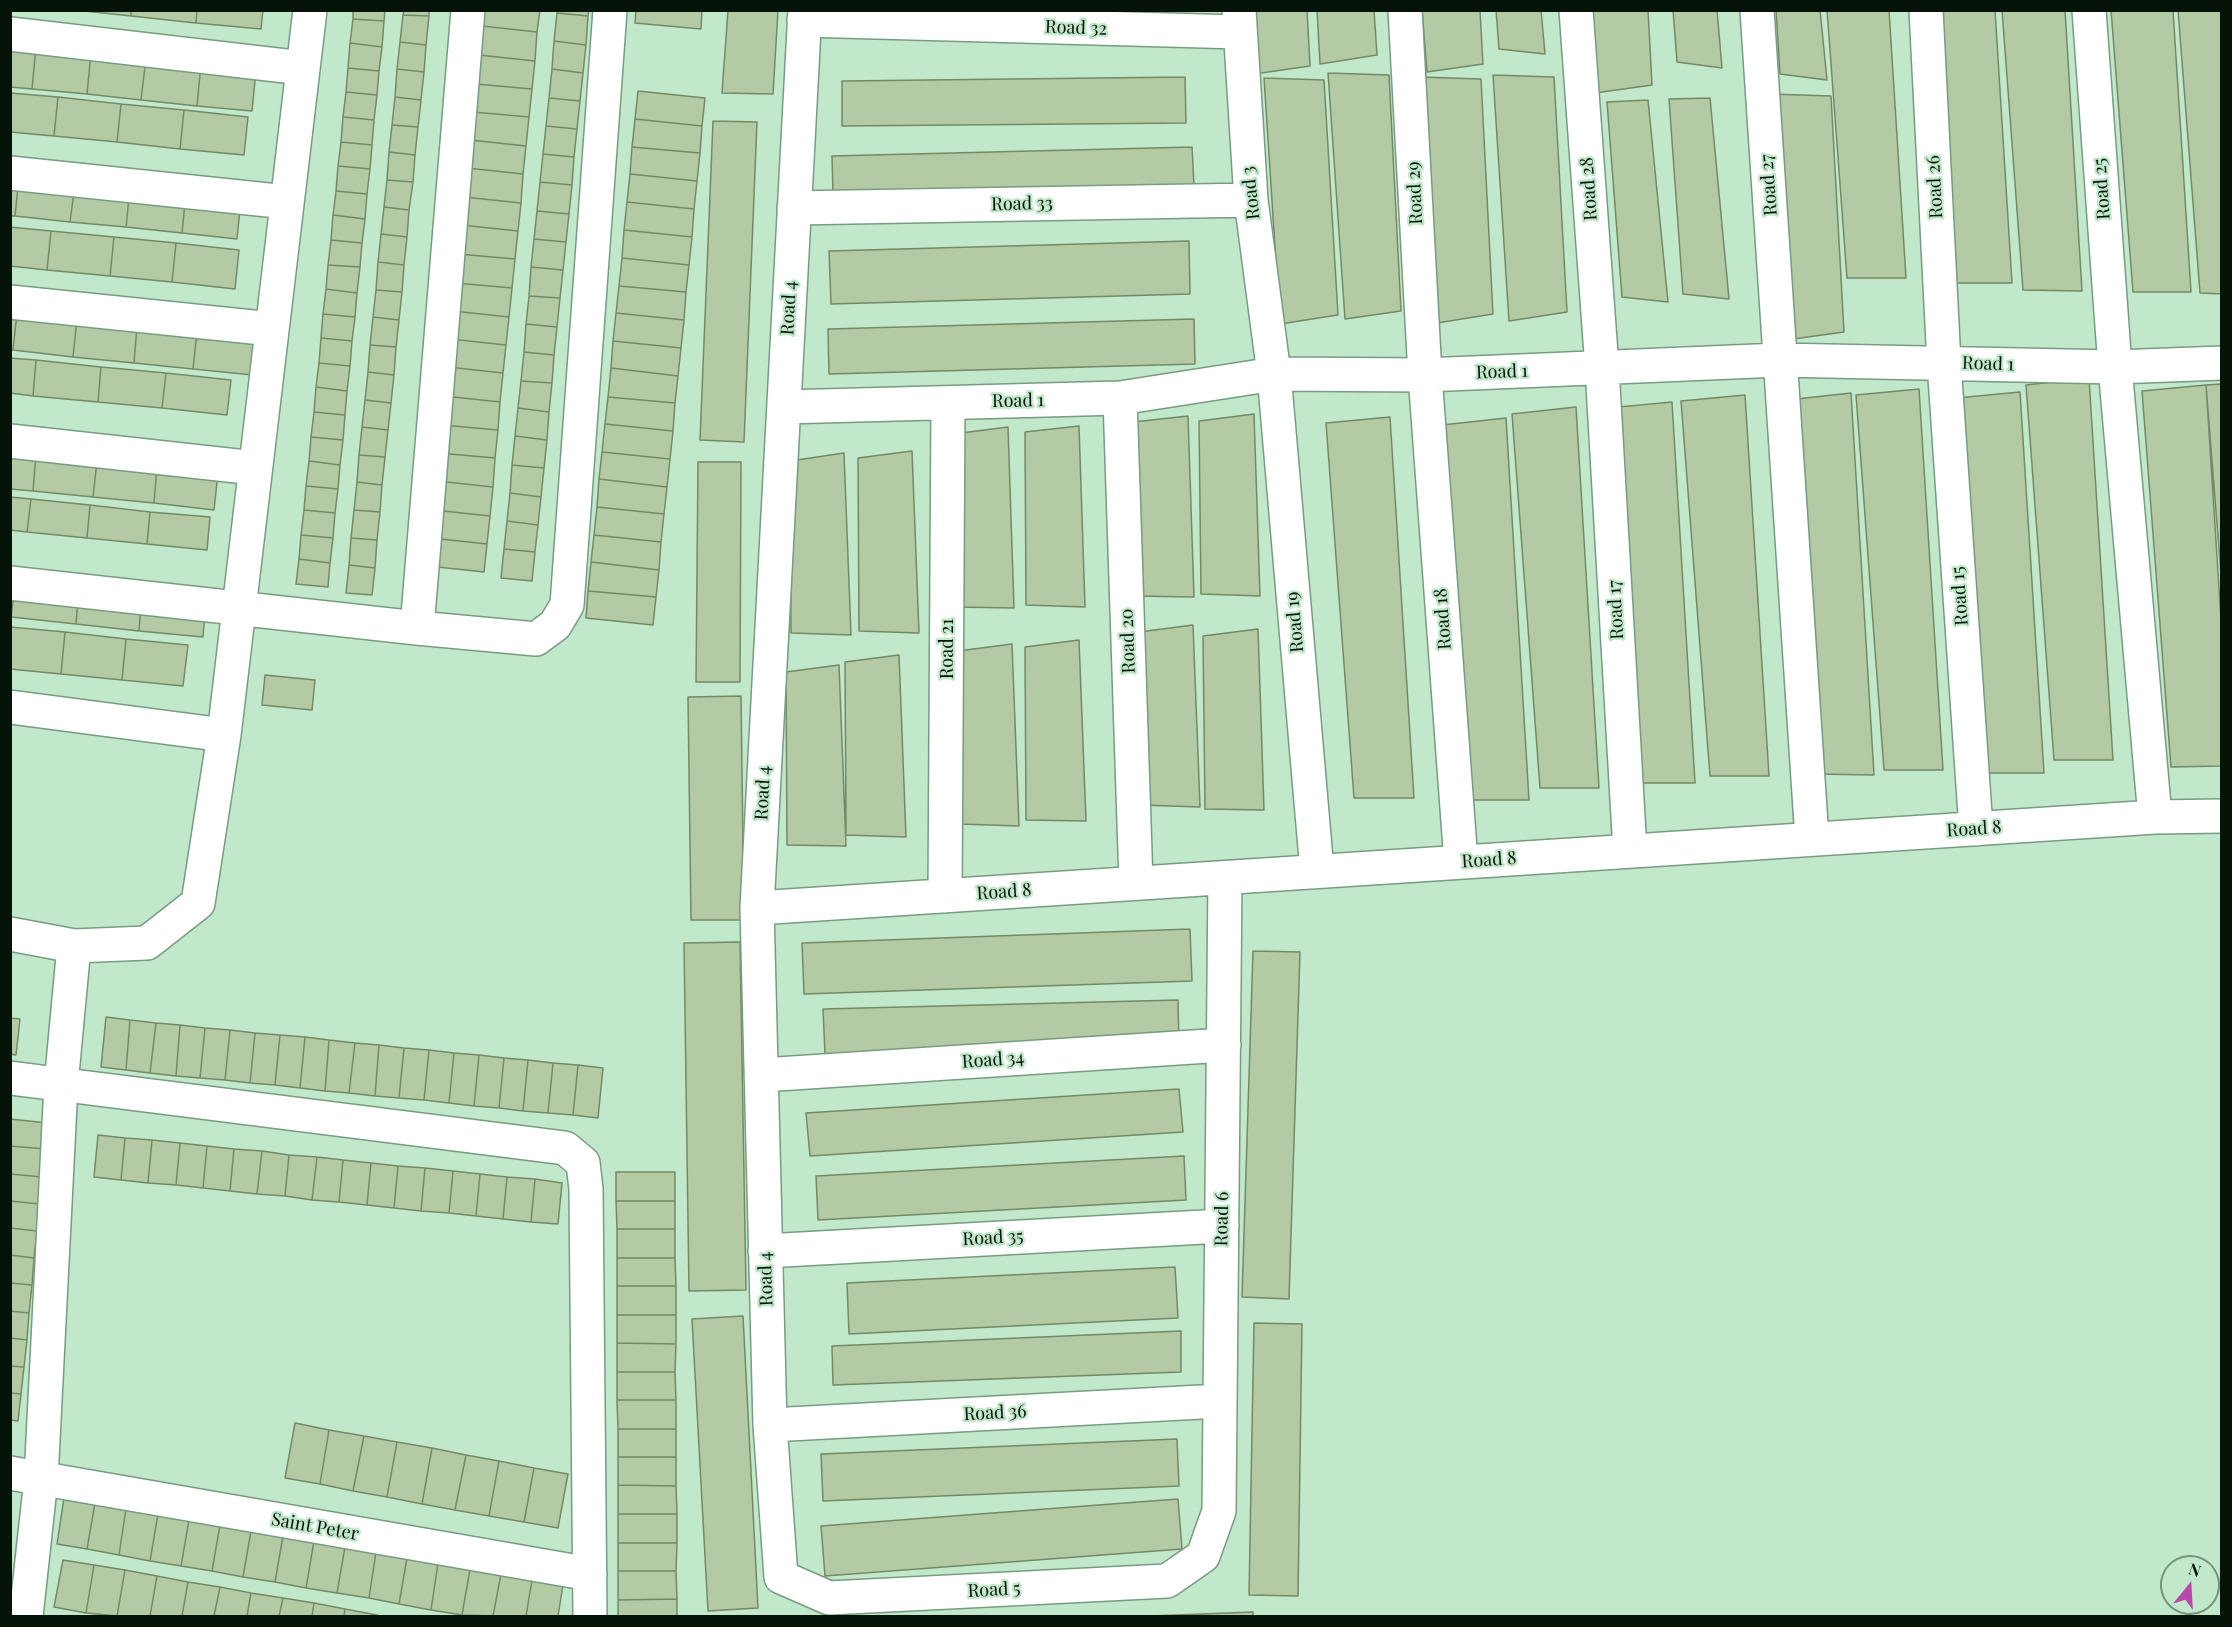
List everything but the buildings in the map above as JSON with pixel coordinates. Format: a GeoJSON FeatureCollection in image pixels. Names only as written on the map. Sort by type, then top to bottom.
{"type":"FeatureCollection","features":[{"type":"Feature","properties":{"kind":"street"},"geometry":{"type":"LineString","coordinates":[[10,934],[74,946],[147,943],[198,903],[224,735],[310,10]]}},
{"type":"Feature","properties":{"kind":"street"},"geometry":{"type":"LineString","coordinates":[[417,628],[468,10]]}},
{"type":"Feature","properties":{"kind":"street"},"geometry":{"type":"LineString","coordinates":[[10,583],[536,639],[555,625],[567,605],[610,10]]}},
{"type":"Feature","properties":{"kind":"street","name":"Road 29"},"geometry":{"type":"LineString","coordinates":[[1405,10],[1425,375]]}},
{"type":"Feature","properties":{"kind":"street","name":"Road 28"},"geometry":{"type":"LineString","coordinates":[[1576,10],[1602,368]]}},
{"type":"Feature","properties":{"kind":"street","name":"Road 27"},"geometry":{"type":"LineString","coordinates":[[1757,10],[1812,839]]}},
{"type":"Feature","properties":{"kind":"street","name":"Road 26"},"geometry":{"type":"LineString","coordinates":[[1926,10],[1944,363]]}},
{"type":"Feature","properties":{"kind":"street","name":"Road 25"},"geometry":{"type":"LineString","coordinates":[[2089,10],[2115,367],[2155,817]]}},
{"type":"Feature","properties":{"kind":"street","name":"Road 32"},"geometry":{"type":"LineString","coordinates":[[804,15],[1239,21]]}},
{"type":"Feature","properties":{"kind":"street","name":"Road 4"},"geometry":{"type":"LineString","coordinates":[[781,1577],[770,1425],[757,908],[804,15]]}},
{"type":"Feature","properties":{"kind":"street","name":"Road 3"},"geometry":{"type":"LineString","coordinates":[[1239,21],[1251,200],[1274,374]]}},
{"type":"Feature","properties":{"kind":"street"},"geometry":{"type":"LineString","coordinates":[[10,34],[303,68]]}},
{"type":"Feature","properties":{"kind":"street"},"geometry":{"type":"LineString","coordinates":[[10,173],[287,202]]}},
{"type":"Feature","properties":{"kind":"street","name":"Road 33"},"geometry":{"type":"LineString","coordinates":[[794,208],[1251,200]]}},
{"type":"Feature","properties":{"kind":"street"},"geometry":{"type":"LineString","coordinates":[[10,302],[272,329]]}},
{"type":"Feature","properties":{"kind":"street","name":"Road 1"},"geometry":{"type":"LineString","coordinates":[[784,407],[1120,398],[1274,374],[1425,375],[1780,360],[2115,367],[2222,363]]}},
{"type":"Feature","properties":{"kind":"street","name":"Road 15"},"geometry":{"type":"LineString","coordinates":[[1944,363],[1976,829]]}},
{"type":"Feature","properties":{"kind":"street","name":"Road 17"},"geometry":{"type":"LineString","coordinates":[[1602,368],[1630,851]]}},
{"type":"Feature","properties":{"kind":"street","name":"Road 19"},"geometry":{"type":"LineString","coordinates":[[1274,374],[1317,871]]}},
{"type":"Feature","properties":{"kind":"street","name":"Road 18"},"geometry":{"type":"LineString","coordinates":[[1425,375],[1461,862]]}},
{"type":"Feature","properties":{"kind":"street","name":"Road 20"},"geometry":{"type":"LineString","coordinates":[[1120,398],[1136,883]]}},
{"type":"Feature","properties":{"kind":"street","name":"Road 21"},"geometry":{"type":"LineString","coordinates":[[945,896],[948,403]]}},
{"type":"Feature","properties":{"kind":"street"},"geometry":{"type":"LineString","coordinates":[[10,441],[255,468]]}},
{"type":"Feature","properties":{"kind":"street"},"geometry":{"type":"LineString","coordinates":[[10,707],[224,735]]}},
{"type":"Feature","properties":{"kind":"street","name":"Road 8"},"geometry":{"type":"LineString","coordinates":[[757,908],[2155,817],[2222,816]]}},
{"type":"Feature","properties":{"kind":"street","name":"Road 6"},"geometry":{"type":"LineString","coordinates":[[1203,1556],[1219,1511],[1225,878]]}},
{"type":"Feature","properties":{"kind":"street"},"geometry":{"type":"LineString","coordinates":[[26,1617],[26,1476],[74,946]]}},
{"type":"Feature","properties":{"kind":"street","name":"Road 34"},"geometry":{"type":"LineString","coordinates":[[762,1075],[1224,1045]]}},
{"type":"Feature","properties":{"kind":"street"},"geometry":{"type":"LineString","coordinates":[[10,1078],[565,1148],[583,1162],[586,1189],[590,1617]]}},
{"type":"Feature","properties":{"kind":"street","name":"Road 35"},"geometry":{"type":"LineString","coordinates":[[765,1251],[1222,1226]]}},
{"type":"Feature","properties":{"kind":"street","name":"Road 36"},"geometry":{"type":"LineString","coordinates":[[770,1425],[1220,1401]]}},
{"type":"Feature","properties":{"kind":"street","name":"Saint Peter"},"geometry":{"type":"LineString","coordinates":[[26,1476],[590,1574]]}},
{"type":"Feature","properties":{"kind":"street","name":"Road 5"},"geometry":{"type":"LineString","coordinates":[[781,1577],[829,1598],[876,1596],[1167,1581],[1203,1556]]}}]}
